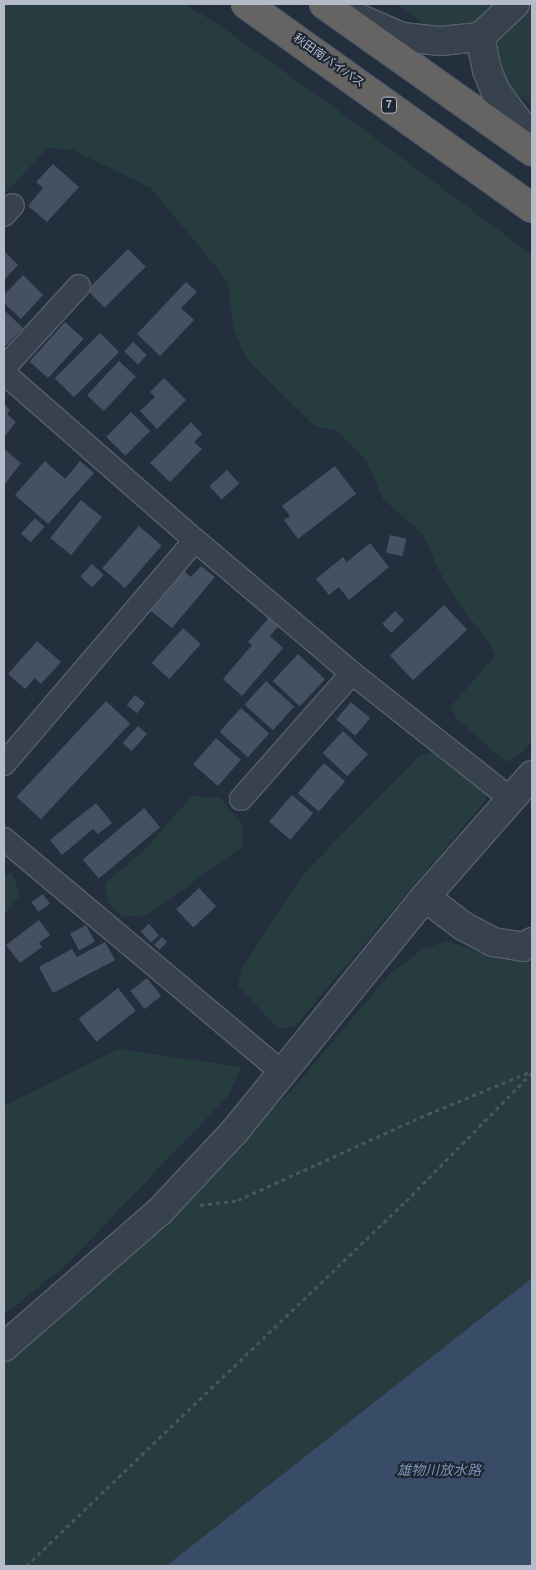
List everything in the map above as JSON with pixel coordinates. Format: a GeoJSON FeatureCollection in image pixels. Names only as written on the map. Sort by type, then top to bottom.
{"type":"FeatureCollection","features":[{"type":"Feature","properties":{"kind":"highway","name":"秋田南バイパス"},"geometry":{"type":"LineString","coordinates":[[246,4],[532,208]]}},
{"type":"Feature","properties":{"kind":"highway"},"geometry":{"type":"LineString","coordinates":[[324,4],[532,151]]}},
{"type":"Feature","properties":{"kind":"street"},"geometry":{"type":"LineString","coordinates":[[324,4],[402,37],[440,41],[480,37],[515,4]]}},
{"type":"Feature","properties":{"kind":"street"},"geometry":{"type":"LineString","coordinates":[[480,37],[487,70],[496,92],[532,140]]}},
{"type":"Feature","properties":{"kind":"street"},"geometry":{"type":"LineString","coordinates":[[4,368],[79,286]]}},
{"type":"Feature","properties":{"kind":"street"},"geometry":{"type":"LineString","coordinates":[[4,373],[194,540],[352,673],[512,800]]}},
{"type":"Feature","properties":{"kind":"street"},"geometry":{"type":"LineString","coordinates":[[4,764],[194,540]]}},
{"type":"Feature","properties":{"kind":"street"},"geometry":{"type":"LineString","coordinates":[[241,799],[352,673]]}},
{"type":"Feature","properties":{"kind":"street"},"geometry":{"type":"LineString","coordinates":[[4,1347],[160,1211],[234,1132],[425,898],[512,800],[532,774]]}},
{"type":"Feature","properties":{"kind":"street"},"geometry":{"type":"LineString","coordinates":[[4,840],[283,1074]]}},
{"type":"Feature","properties":{"kind":"street"},"geometry":{"type":"LineString","coordinates":[[425,898],[463,926],[493,942],[523,947],[532,942]]}},
{"type":"Feature","properties":{"kind":"path"},"geometry":{"type":"LineString","coordinates":[[199,1206],[238,1200],[428,1114],[532,1072]]}},
{"type":"Feature","properties":{"kind":"path"},"geometry":{"type":"LineString","coordinates":[[26,1566],[406,1201],[532,1072]]}},
{"type":"Feature","properties":{"kind":"green space"},"geometry":{"type":"Polygon","coordinates":[[[4,4],[185,4],[222,27],[343,114],[532,255],[532,741],[519,755],[506,762],[456,718],[451,706],[495,656],[490,643],[460,606],[437,567],[423,534],[383,499],[366,460],[335,430],[316,427],[246,358],[233,328],[228,282],[151,188],[73,150],[48,148],[4,194],[4,4]]]}},
{"type":"Feature","properties":{"kind":"green space"},"geometry":{"type":"Polygon","coordinates":[[[397,4],[532,4],[532,105],[397,4]]]}},
{"type":"Feature","properties":{"kind":"green space"},"geometry":{"type":"Polygon","coordinates":[[[439,750],[487,785],[486,800],[295,1026],[279,1029],[238,986],[241,970],[305,872],[420,756],[439,750]]]}},
{"type":"Feature","properties":{"kind":"green space"},"geometry":{"type":"Polygon","coordinates":[[[192,796],[220,798],[242,824],[243,846],[147,915],[123,917],[108,902],[105,884],[144,850],[192,796]]]}},
{"type":"Feature","properties":{"kind":"green space"},"geometry":{"type":"Polygon","coordinates":[[[4,874],[12,874],[20,895],[4,915],[4,874]]]}},
{"type":"Feature","properties":{"kind":"green space"},"geometry":{"type":"Polygon","coordinates":[[[448,941],[495,958],[523,962],[532,957],[532,1278],[166,1566],[4,1566],[4,1366],[292,1090],[388,976],[422,949],[448,941]]]}},
{"type":"Feature","properties":{"kind":"green space"},"geometry":{"type":"Polygon","coordinates":[[[119,1049],[241,1067],[229,1095],[64,1267],[4,1314],[4,1106],[119,1049]]]}},
{"type":"Feature","properties":{"kind":"water","name":"雄物川放水路"},"geometry":{"type":"Polygon","coordinates":[[[532,1278],[532,1566],[166,1566],[532,1278]]]}},
{"type":"Feature","properties":{"kind":"building"},"geometry":{"type":"Polygon","coordinates":[[[53,164],[79,187],[47,222],[28,206],[43,188],[36,182],[53,164]]]}},
{"type":"Feature","properties":{"kind":"building"},"geometry":{"type":"Polygon","coordinates":[[[128,249],[146,267],[105,308],[87,290],[128,249]]]}},
{"type":"Feature","properties":{"kind":"building"},"geometry":{"type":"Polygon","coordinates":[[[4,251],[18,265],[4,280],[4,251]]]}},
{"type":"Feature","properties":{"kind":"building"},"geometry":{"type":"Polygon","coordinates":[[[23,275],[43,295],[21,319],[4,303],[4,295],[23,275]]]}},
{"type":"Feature","properties":{"kind":"building"},"geometry":{"type":"Polygon","coordinates":[[[186,282],[197,292],[181,308],[194,320],[160,356],[137,334],[186,282]]]}},
{"type":"Feature","properties":{"kind":"building"},"geometry":{"type":"Polygon","coordinates":[[[4,310],[23,328],[4,346],[4,310]]]}},
{"type":"Feature","properties":{"kind":"building"},"geometry":{"type":"Polygon","coordinates":[[[65,322],[84,339],[48,378],[30,361],[65,322]]]}},
{"type":"Feature","properties":{"kind":"building"},"geometry":{"type":"Polygon","coordinates":[[[100,333],[119,352],[74,397],[55,378],[100,333]]]}},
{"type":"Feature","properties":{"kind":"building"},"geometry":{"type":"Polygon","coordinates":[[[133,342],[147,355],[138,364],[124,352],[133,342]]]}},
{"type":"Feature","properties":{"kind":"building"},"geometry":{"type":"Polygon","coordinates":[[[119,361],[136,377],[104,411],[87,395],[119,361]]]}},
{"type":"Feature","properties":{"kind":"building"},"geometry":{"type":"Polygon","coordinates":[[[164,378],[186,400],[157,429],[140,411],[155,397],[150,392],[164,378]]]}},
{"type":"Feature","properties":{"kind":"building"},"geometry":{"type":"Polygon","coordinates":[[[4,404],[10,410],[7,414],[16,422],[4,437],[4,404]]]}},
{"type":"Feature","properties":{"kind":"building"},"geometry":{"type":"Polygon","coordinates":[[[131,412],[150,431],[125,456],[106,437],[131,412]]]}},
{"type":"Feature","properties":{"kind":"building"},"geometry":{"type":"Polygon","coordinates":[[[191,422],[202,434],[194,442],[202,449],[170,482],[150,463],[191,422]]]}},
{"type":"Feature","properties":{"kind":"building"},"geometry":{"type":"Polygon","coordinates":[[[4,449],[21,463],[4,485],[4,449]]]}},
{"type":"Feature","properties":{"kind":"building"},"geometry":{"type":"Polygon","coordinates":[[[45,461],[65,479],[80,461],[94,473],[48,524],[15,495],[45,461]]]}},
{"type":"Feature","properties":{"kind":"building"},"geometry":{"type":"Polygon","coordinates":[[[335,466],[356,494],[298,539],[284,520],[290,516],[282,506],[335,466]]]}},
{"type":"Feature","properties":{"kind":"building"},"geometry":{"type":"Polygon","coordinates":[[[227,470],[239,483],[222,500],[209,486],[227,470]]]}},
{"type":"Feature","properties":{"kind":"building"},"geometry":{"type":"Polygon","coordinates":[[[81,500],[102,517],[71,555],[50,538],[81,500]]]}},
{"type":"Feature","properties":{"kind":"building"},"geometry":{"type":"Polygon","coordinates":[[[35,518],[45,527],[31,542],[21,534],[35,518]]]}},
{"type":"Feature","properties":{"kind":"building"},"geometry":{"type":"Polygon","coordinates":[[[139,526],[162,546],[125,588],[102,568],[139,526]]]}},
{"type":"Feature","properties":{"kind":"building"},"geometry":{"type":"Polygon","coordinates":[[[390,535],[407,539],[403,556],[386,553],[390,535]]]}},
{"type":"Feature","properties":{"kind":"building"},"geometry":{"type":"Polygon","coordinates":[[[370,543],[389,567],[349,600],[339,587],[329,595],[316,579],[343,557],[347,562],[370,543]]]}},
{"type":"Feature","properties":{"kind":"building"},"geometry":{"type":"Polygon","coordinates":[[[92,564],[104,575],[92,587],[80,576],[92,564]]]}},
{"type":"Feature","properties":{"kind":"building"},"geometry":{"type":"Polygon","coordinates":[[[201,566],[215,577],[172,628],[151,611],[184,571],[191,577],[201,566]]]}},
{"type":"Feature","properties":{"kind":"building"},"geometry":{"type":"Polygon","coordinates":[[[444,605],[467,630],[413,680],[390,655],[444,605]]]}},
{"type":"Feature","properties":{"kind":"building"},"geometry":{"type":"Polygon","coordinates":[[[395,611],[404,620],[391,633],[382,624],[395,611]]]}},
{"type":"Feature","properties":{"kind":"building"},"geometry":{"type":"Polygon","coordinates":[[[273,613],[282,622],[270,636],[283,648],[242,696],[223,679],[252,645],[248,642],[273,613]]]}},
{"type":"Feature","properties":{"kind":"building"},"geometry":{"type":"Polygon","coordinates":[[[183,628],[201,644],[169,679],[152,663],[183,628]]]}},
{"type":"Feature","properties":{"kind":"building"},"geometry":{"type":"Polygon","coordinates":[[[37,641],[61,662],[41,684],[35,678],[25,689],[8,674],[37,641]]]}},
{"type":"Feature","properties":{"kind":"building"},"geometry":{"type":"Polygon","coordinates":[[[298,654],[325,679],[300,706],[273,681],[298,654]]]}},
{"type":"Feature","properties":{"kind":"building"},"geometry":{"type":"Polygon","coordinates":[[[266,681],[294,706],[273,730],[245,705],[266,681]]]}},
{"type":"Feature","properties":{"kind":"building"},"geometry":{"type":"Polygon","coordinates":[[[135,695],[145,703],[137,713],[127,705],[135,695]]]}},
{"type":"Feature","properties":{"kind":"building"},"geometry":{"type":"Polygon","coordinates":[[[106,701],[130,724],[41,819],[17,797],[106,701]]]}},
{"type":"Feature","properties":{"kind":"building"},"geometry":{"type":"Polygon","coordinates":[[[351,702],[370,718],[355,736],[336,720],[351,702]]]}},
{"type":"Feature","properties":{"kind":"building"},"geometry":{"type":"Polygon","coordinates":[[[241,708],[269,733],[248,757],[220,732],[241,708]]]}},
{"type":"Feature","properties":{"kind":"building"},"geometry":{"type":"Polygon","coordinates":[[[138,726],[147,734],[132,751],[123,743],[138,726]]]}},
{"type":"Feature","properties":{"kind":"building"},"geometry":{"type":"Polygon","coordinates":[[[343,731],[368,754],[347,776],[323,753],[343,731]]]}},
{"type":"Feature","properties":{"kind":"building"},"geometry":{"type":"Polygon","coordinates":[[[216,738],[241,760],[218,786],[193,764],[216,738]]]}},
{"type":"Feature","properties":{"kind":"building"},"geometry":{"type":"Polygon","coordinates":[[[324,763],[345,781],[319,812],[298,793],[324,763]]]}},
{"type":"Feature","properties":{"kind":"building"},"geometry":{"type":"Polygon","coordinates":[[[292,795],[313,813],[290,840],[269,821],[292,795]]]}},
{"type":"Feature","properties":{"kind":"building"},"geometry":{"type":"Polygon","coordinates":[[[96,803],[112,823],[98,834],[93,829],[62,855],[50,840],[96,803]]]}},
{"type":"Feature","properties":{"kind":"building"},"geometry":{"type":"Polygon","coordinates":[[[144,808],[160,827],[99,879],[83,859],[144,808]]]}},
{"type":"Feature","properties":{"kind":"building"},"geometry":{"type":"Polygon","coordinates":[[[199,888],[216,906],[193,927],[176,909],[199,888]]]}},
{"type":"Feature","properties":{"kind":"building"},"geometry":{"type":"Polygon","coordinates":[[[43,894],[50,904],[38,912],[32,902],[43,894]]]}},
{"type":"Feature","properties":{"kind":"building"},"geometry":{"type":"Polygon","coordinates":[[[39,920],[50,935],[39,943],[42,947],[20,963],[6,945],[39,920]]]}},
{"type":"Feature","properties":{"kind":"building"},"geometry":{"type":"Polygon","coordinates":[[[149,924],[159,935],[151,943],[141,931],[149,924]]]}},
{"type":"Feature","properties":{"kind":"building"},"geometry":{"type":"Polygon","coordinates":[[[86,925],[95,942],[79,950],[70,933],[86,925]]]}},
{"type":"Feature","properties":{"kind":"building"},"geometry":{"type":"Polygon","coordinates":[[[162,937],[167,942],[159,950],[154,945],[162,937]]]}},
{"type":"Feature","properties":{"kind":"building"},"geometry":{"type":"Polygon","coordinates":[[[105,942],[115,960],[53,993],[39,967],[72,949],[77,957],[105,942]]]}},
{"type":"Feature","properties":{"kind":"building"},"geometry":{"type":"Polygon","coordinates":[[[147,978],[161,996],[145,1009],[130,991],[147,978]]]}},
{"type":"Feature","properties":{"kind":"building"},"geometry":{"type":"Polygon","coordinates":[[[118,988],[136,1011],[96,1042],[79,1019],[118,988]]]}}]}
